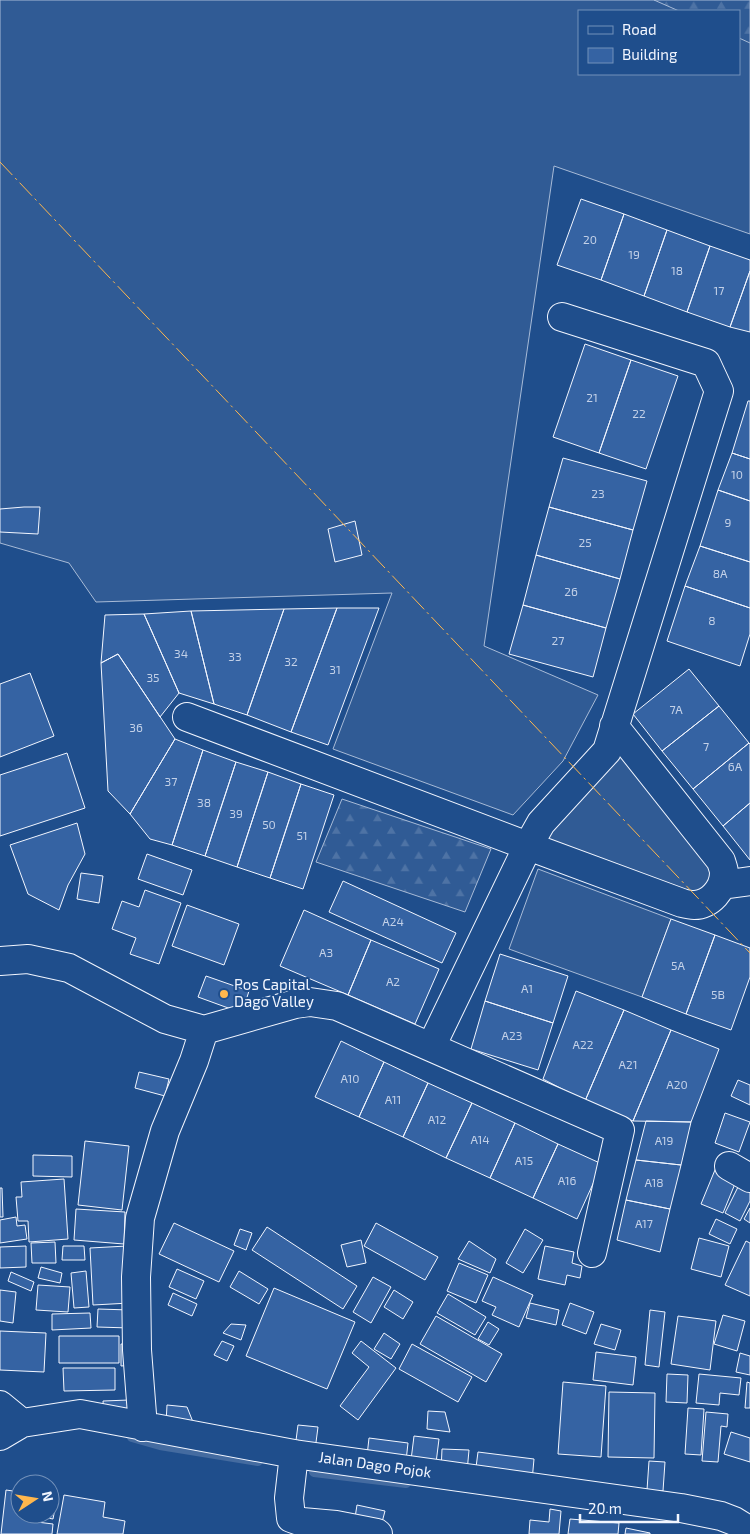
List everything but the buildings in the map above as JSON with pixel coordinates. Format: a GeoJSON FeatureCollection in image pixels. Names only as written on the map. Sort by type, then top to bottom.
{"type":"FeatureCollection","features":[{"type":"Feature","properties":{"kind":"street"},"geometry":{"type":"LineString","coordinates":[[431,1047],[528,846],[541,823],[607,751],[719,391],[706,364],[562,316]]}},
{"type":"Feature","properties":{"kind":"street"},"geometry":{"type":"LineString","coordinates":[[187,717],[682,903],[695,905],[707,902],[716,895],[722,885],[724,873],[721,861],[614,726]]}},
{"type":"Feature","properties":{"kind":"street"},"geometry":{"type":"LineString","coordinates":[[722,885],[750,881]]}},
{"type":"Feature","properties":{"kind":"street"},"geometry":{"type":"LineString","coordinates":[[0,961],[28,959],[69,968],[165,1019],[204,1030],[295,1004],[310,1002],[337,1006],[620,1130],[592,1253]]}},
{"type":"Feature","properties":{"kind":"street"},"geometry":{"type":"LineString","coordinates":[[143,1427],[136,1313],[136,1277],[140,1218],[165,1131],[194,1061],[204,1030]]}},
{"type":"Feature","properties":{"kind":"street"},"geometry":{"type":"LineString","coordinates":[[0,1406],[11,1430]]}},
{"type":"Feature","properties":{"kind":"street","name":"Jalan Dago Pojok"},"geometry":{"type":"LineString","coordinates":[[11,1430],[80,1414],[294,1454],[681,1508],[721,1516],[734,1521],[750,1531]]}},
{"type":"Feature","properties":{"kind":"street"},"geometry":{"type":"LineString","coordinates":[[294,1454],[289,1498],[291,1518],[302,1522],[336,1524],[378,1534]]}},
{"type":"Feature","properties":{"kind":"shaded area"},"geometry":{"type":"Polygon","coordinates":[[[0,0],[743,0],[750,4],[750,234],[554,166],[484,646],[598,695],[563,761],[513,815],[333,749],[392,593],[96,602],[69,563],[0,543],[0,0]]]}},
{"type":"Feature","properties":{"kind":"shaded area"},"geometry":{"type":"Polygon","coordinates":[[[617,737],[716,863],[705,898],[535,844],[617,737]]]}},
{"type":"Feature","properties":{"kind":"shaded area"},"geometry":{"type":"Polygon","coordinates":[[[538,869],[671,919],[642,997],[509,949],[538,869]]]}},
{"type":"Feature","properties":{"kind":"green space"},"geometry":{"type":"Polygon","coordinates":[[[654,0],[750,0],[750,43],[740,38],[740,10],[677,10],[654,0]]]}},
{"type":"Feature","properties":{"kind":"green space"},"geometry":{"type":"Polygon","coordinates":[[[342,799],[491,849],[465,912],[316,862],[342,799]]]}},
{"type":"Feature","properties":{"kind":"waterway"},"geometry":{"type":"LineString","coordinates":[[132,1437],[160,1445],[258,1461]]}},
{"type":"Feature","properties":{"kind":"waterway"},"geometry":{"type":"LineString","coordinates":[[314,1472],[406,1483]]}},
{"type":"Feature","properties":{"kind":"power"},"geometry":{"type":"LineString","coordinates":[[0,162],[750,953]]}},
{"type":"Feature","properties":{"kind":"place","name":"Pos Capital Dago Valley"},"geometry":{"type":"Point","coordinates":[224,994]}}]}
